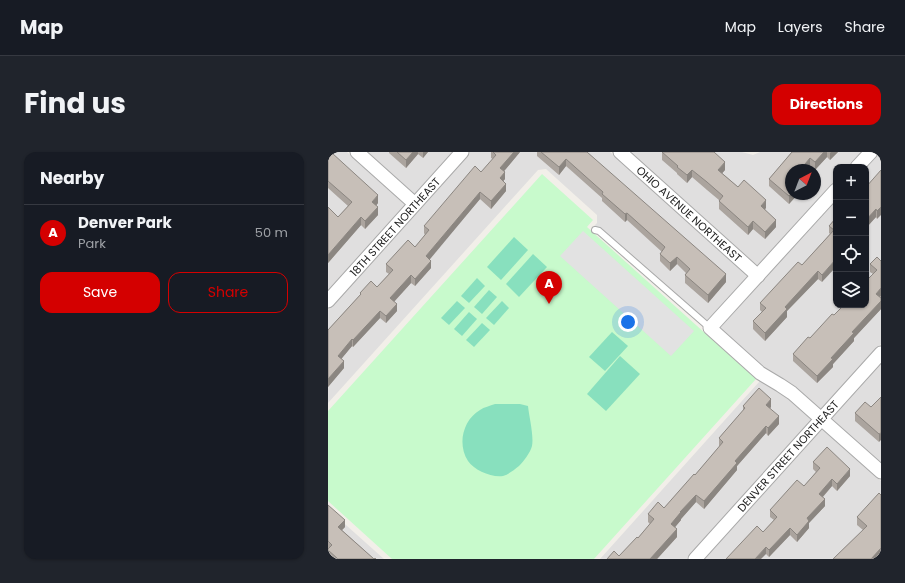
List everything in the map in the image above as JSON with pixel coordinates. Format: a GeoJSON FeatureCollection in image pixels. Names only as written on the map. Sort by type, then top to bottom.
{"type":"FeatureCollection","features":[{"type":"Feature","properties":{"kind":"street"},"geometry":{"type":"LineString","coordinates":[[357,152],[415,204]]}},
{"type":"Feature","properties":{"kind":"street","name":"18TH STREET NORTHEAST"},"geometry":{"type":"LineString","coordinates":[[328,301],[462,152]]}},
{"type":"Feature","properties":{"kind":"street","name":"OHIO AVENUE NORTHEAST"},"geometry":{"type":"LineString","coordinates":[[620,152],[758,276]]}},
{"type":"Feature","properties":{"kind":"street"},"geometry":{"type":"LineString","coordinates":[[860,164],[871,152]]}},
{"type":"Feature","properties":{"kind":"street"},"geometry":{"type":"LineString","coordinates":[[833,193],[710,328],[760,373],[780,384],[792,393],[881,472]]}},
{"type":"Feature","properties":{"kind":"street","name":"DENVER STREET NORTHEAST"},"geometry":{"type":"LineString","coordinates":[[695,559],[881,353]]}},
{"type":"Feature","properties":{"kind":"lane"},"geometry":{"type":"LineString","coordinates":[[594,230],[599,231],[710,328]]}},
{"type":"Feature","properties":{"kind":"shaded area"},"geometry":{"type":"Polygon","coordinates":[[[328,152],[347,152],[406,205],[328,292],[328,152]]]}},
{"type":"Feature","properties":{"kind":"shaded area"},"geometry":{"type":"Polygon","coordinates":[[[367,152],[454,152],[415,195],[367,152]]]}},
{"type":"Feature","properties":{"kind":"shaded area"},"geometry":{"type":"Polygon","coordinates":[[[470,152],[610,152],[750,277],[705,326],[594,226],[597,223],[597,215],[546,169],[538,170],[328,403],[328,310],[470,152]]]}},
{"type":"Feature","properties":{"kind":"shaded area"},"geometry":{"type":"Polygon","coordinates":[[[630,152],[742,152],[753,155],[760,152],[863,152],[852,164],[833,164],[833,185],[821,199],[821,164],[785,164],[785,200],[820,200],[759,267],[630,152]]]}},
{"type":"Feature","properties":{"kind":"shaded area"},"geometry":{"type":"Polygon","coordinates":[[[879,152],[881,152],[881,344],[821,410],[784,379],[764,368],[719,327],[833,202],[833,308],[869,308],[868,164],[879,152]]]}},
{"type":"Feature","properties":{"kind":"shaded area"},"geometry":{"type":"Polygon","coordinates":[[[583,231],[694,331],[671,356],[560,256],[583,231]]]}},
{"type":"Feature","properties":{"kind":"shaded area"},"geometry":{"type":"Polygon","coordinates":[[[881,361],[881,463],[830,418],[881,361]]]}},
{"type":"Feature","properties":{"kind":"shaded area"},"geometry":{"type":"Polygon","coordinates":[[[759,380],[788,398],[813,420],[687,559],[600,559],[759,382],[759,380]]]}},
{"type":"Feature","properties":{"kind":"shaded area"},"geometry":{"type":"Polygon","coordinates":[[[821,428],[881,481],[881,559],[703,559],[821,428]]]}},
{"type":"Feature","properties":{"kind":"shaded area"},"geometry":{"type":"Polygon","coordinates":[[[328,509],[384,559],[328,559],[328,509]]]}},
{"type":"Feature","properties":{"kind":"green space"},"geometry":{"type":"Polygon","coordinates":[[[542,174],[593,220],[587,227],[756,379],[594,559],[392,559],[328,501],[328,411],[542,174]]]}},
{"type":"Feature","properties":{"kind":"green space"},"geometry":{"type":"Polygon","coordinates":[[[514,237],[528,250],[501,280],[487,267],[514,237]]]}},
{"type":"Feature","properties":{"kind":"green space"},"geometry":{"type":"Polygon","coordinates":[[[533,254],[547,267],[519,297],[506,284],[533,254]]]}},
{"type":"Feature","properties":{"kind":"green space"},"geometry":{"type":"Polygon","coordinates":[[[477,278],[485,286],[469,303],[461,296],[477,278]]]}},
{"type":"Feature","properties":{"kind":"green space"},"geometry":{"type":"Polygon","coordinates":[[[489,290],[497,297],[482,314],[474,307],[489,290]]]}},
{"type":"Feature","properties":{"kind":"green space"},"geometry":{"type":"Polygon","coordinates":[[[457,301],[465,308],[449,325],[441,318],[457,301]]]}},
{"type":"Feature","properties":{"kind":"green space"},"geometry":{"type":"Polygon","coordinates":[[[502,301],[509,308],[494,325],[486,318],[502,301]]]}},
{"type":"Feature","properties":{"kind":"green space"},"geometry":{"type":"Polygon","coordinates":[[[469,312],[477,319],[462,336],[454,329],[469,312]]]}},
{"type":"Feature","properties":{"kind":"green space"},"geometry":{"type":"Polygon","coordinates":[[[482,323],[490,330],[474,347],[466,340],[482,323]]]}},
{"type":"Feature","properties":{"kind":"green space"},"geometry":{"type":"Polygon","coordinates":[[[612,332],[628,346],[605,371],[589,357],[612,332]]]}},
{"type":"Feature","properties":{"kind":"green space"},"geometry":{"type":"Polygon","coordinates":[[[620,356],[640,374],[606,411],[587,394],[620,356]]]}},
{"type":"Feature","properties":{"kind":"green space"},"geometry":{"type":"Polygon","coordinates":[[[495,404],[520,404],[528,406],[532,432],[532,446],[527,457],[519,466],[503,476],[489,475],[474,467],[468,461],[462,440],[466,426],[474,414],[485,407],[495,404]]]}},
{"type":"Feature","properties":{"kind":"building"},"geometry":{"type":"Polygon","coordinates":[[[397,152],[413,152],[406,160],[397,152]]]}},
{"type":"Feature","properties":{"kind":"building"},"geometry":{"type":"Polygon","coordinates":[[[493,152],[514,152],[500,168],[505,172],[500,178],[506,184],[491,201],[480,192],[426,256],[431,261],[415,279],[411,275],[390,298],[397,304],[386,316],[380,311],[353,340],[352,339],[338,356],[344,361],[328,379],[328,330],[371,281],[377,287],[393,270],[386,264],[408,240],[415,247],[429,230],[424,226],[475,166],[481,172],[496,155],[493,152]]]}},
{"type":"Feature","properties":{"kind":"building"},"geometry":{"type":"Polygon","coordinates":[[[541,152],[587,152],[726,274],[708,295],[685,275],[690,269],[677,257],[670,263],[660,254],[665,247],[627,213],[625,214],[602,194],[603,192],[566,159],[559,167],[541,152]]]}},
{"type":"Feature","properties":{"kind":"building"},"geometry":{"type":"Polygon","coordinates":[[[662,152],[714,152],[725,162],[718,170],[738,187],[744,180],[766,200],[761,206],[776,220],[765,232],[753,221],[748,227],[719,201],[723,196],[707,182],[692,170],[687,175],[662,152]]]}},
{"type":"Feature","properties":{"kind":"building"},"geometry":{"type":"Polygon","coordinates":[[[792,152],[824,152],[815,162],[810,158],[805,164],[785,164],[785,193],[769,179],[792,152]]]}},
{"type":"Feature","properties":{"kind":"building"},"geometry":{"type":"Polygon","coordinates":[[[332,153],[378,195],[372,202],[378,207],[365,221],[361,217],[328,255],[328,207],[338,217],[352,202],[328,181],[328,157],[332,153]]]}},
{"type":"Feature","properties":{"kind":"building"},"geometry":{"type":"Polygon","coordinates":[[[881,170],[881,207],[877,211],[876,209],[869,217],[869,200],[869,184],[881,170]]]}},
{"type":"Feature","properties":{"kind":"building"},"geometry":{"type":"Polygon","coordinates":[[[833,221],[833,229],[829,226],[833,221]]]}},
{"type":"Feature","properties":{"kind":"building"},"geometry":{"type":"Polygon","coordinates":[[[833,231],[833,262],[822,275],[818,271],[785,307],[787,309],[765,333],[753,321],[766,308],[760,303],[798,262],[802,265],[833,231]]]}},
{"type":"Feature","properties":{"kind":"building"},"geometry":{"type":"Polygon","coordinates":[[[877,257],[881,261],[881,288],[876,294],[881,298],[881,301],[852,332],[854,333],[817,376],[793,354],[832,314],[834,315],[841,308],[869,308],[869,278],[877,270],[870,264],[877,257]]]}},
{"type":"Feature","properties":{"kind":"building"},"geometry":{"type":"Polygon","coordinates":[[[759,388],[771,399],[766,405],[779,416],[768,428],[766,426],[735,461],[737,463],[704,501],[696,495],[680,512],[671,524],[677,529],[650,559],[607,559],[614,551],[619,556],[637,537],[638,538],[654,519],[648,514],[658,502],[664,508],[694,474],[695,475],[723,442],[719,438],[745,408],[743,406],[759,388]]]}},
{"type":"Feature","properties":{"kind":"building"},"geometry":{"type":"Polygon","coordinates":[[[881,397],[881,433],[879,434],[855,413],[865,402],[871,407],[881,397]]]}},
{"type":"Feature","properties":{"kind":"building"},"geometry":{"type":"Polygon","coordinates":[[[827,447],[850,469],[837,484],[832,479],[819,494],[825,499],[807,518],[809,521],[797,535],[790,528],[769,550],[766,547],[755,559],[726,559],[757,526],[763,532],[777,517],[770,510],[797,480],[804,486],[820,468],[813,462],[827,447]]]}},
{"type":"Feature","properties":{"kind":"building"},"geometry":{"type":"Polygon","coordinates":[[[879,493],[881,495],[881,548],[871,559],[833,559],[867,526],[857,517],[879,493]]]}},
{"type":"Feature","properties":{"kind":"building"},"geometry":{"type":"Polygon","coordinates":[[[328,505],[345,520],[338,527],[374,559],[338,559],[328,550],[332,545],[328,541],[328,505]]]}},
{"type":"Feature","properties":{"kind":"place","name":"Denver Park"},"geometry":{"type":"Point","coordinates":[549,304]}}]}
